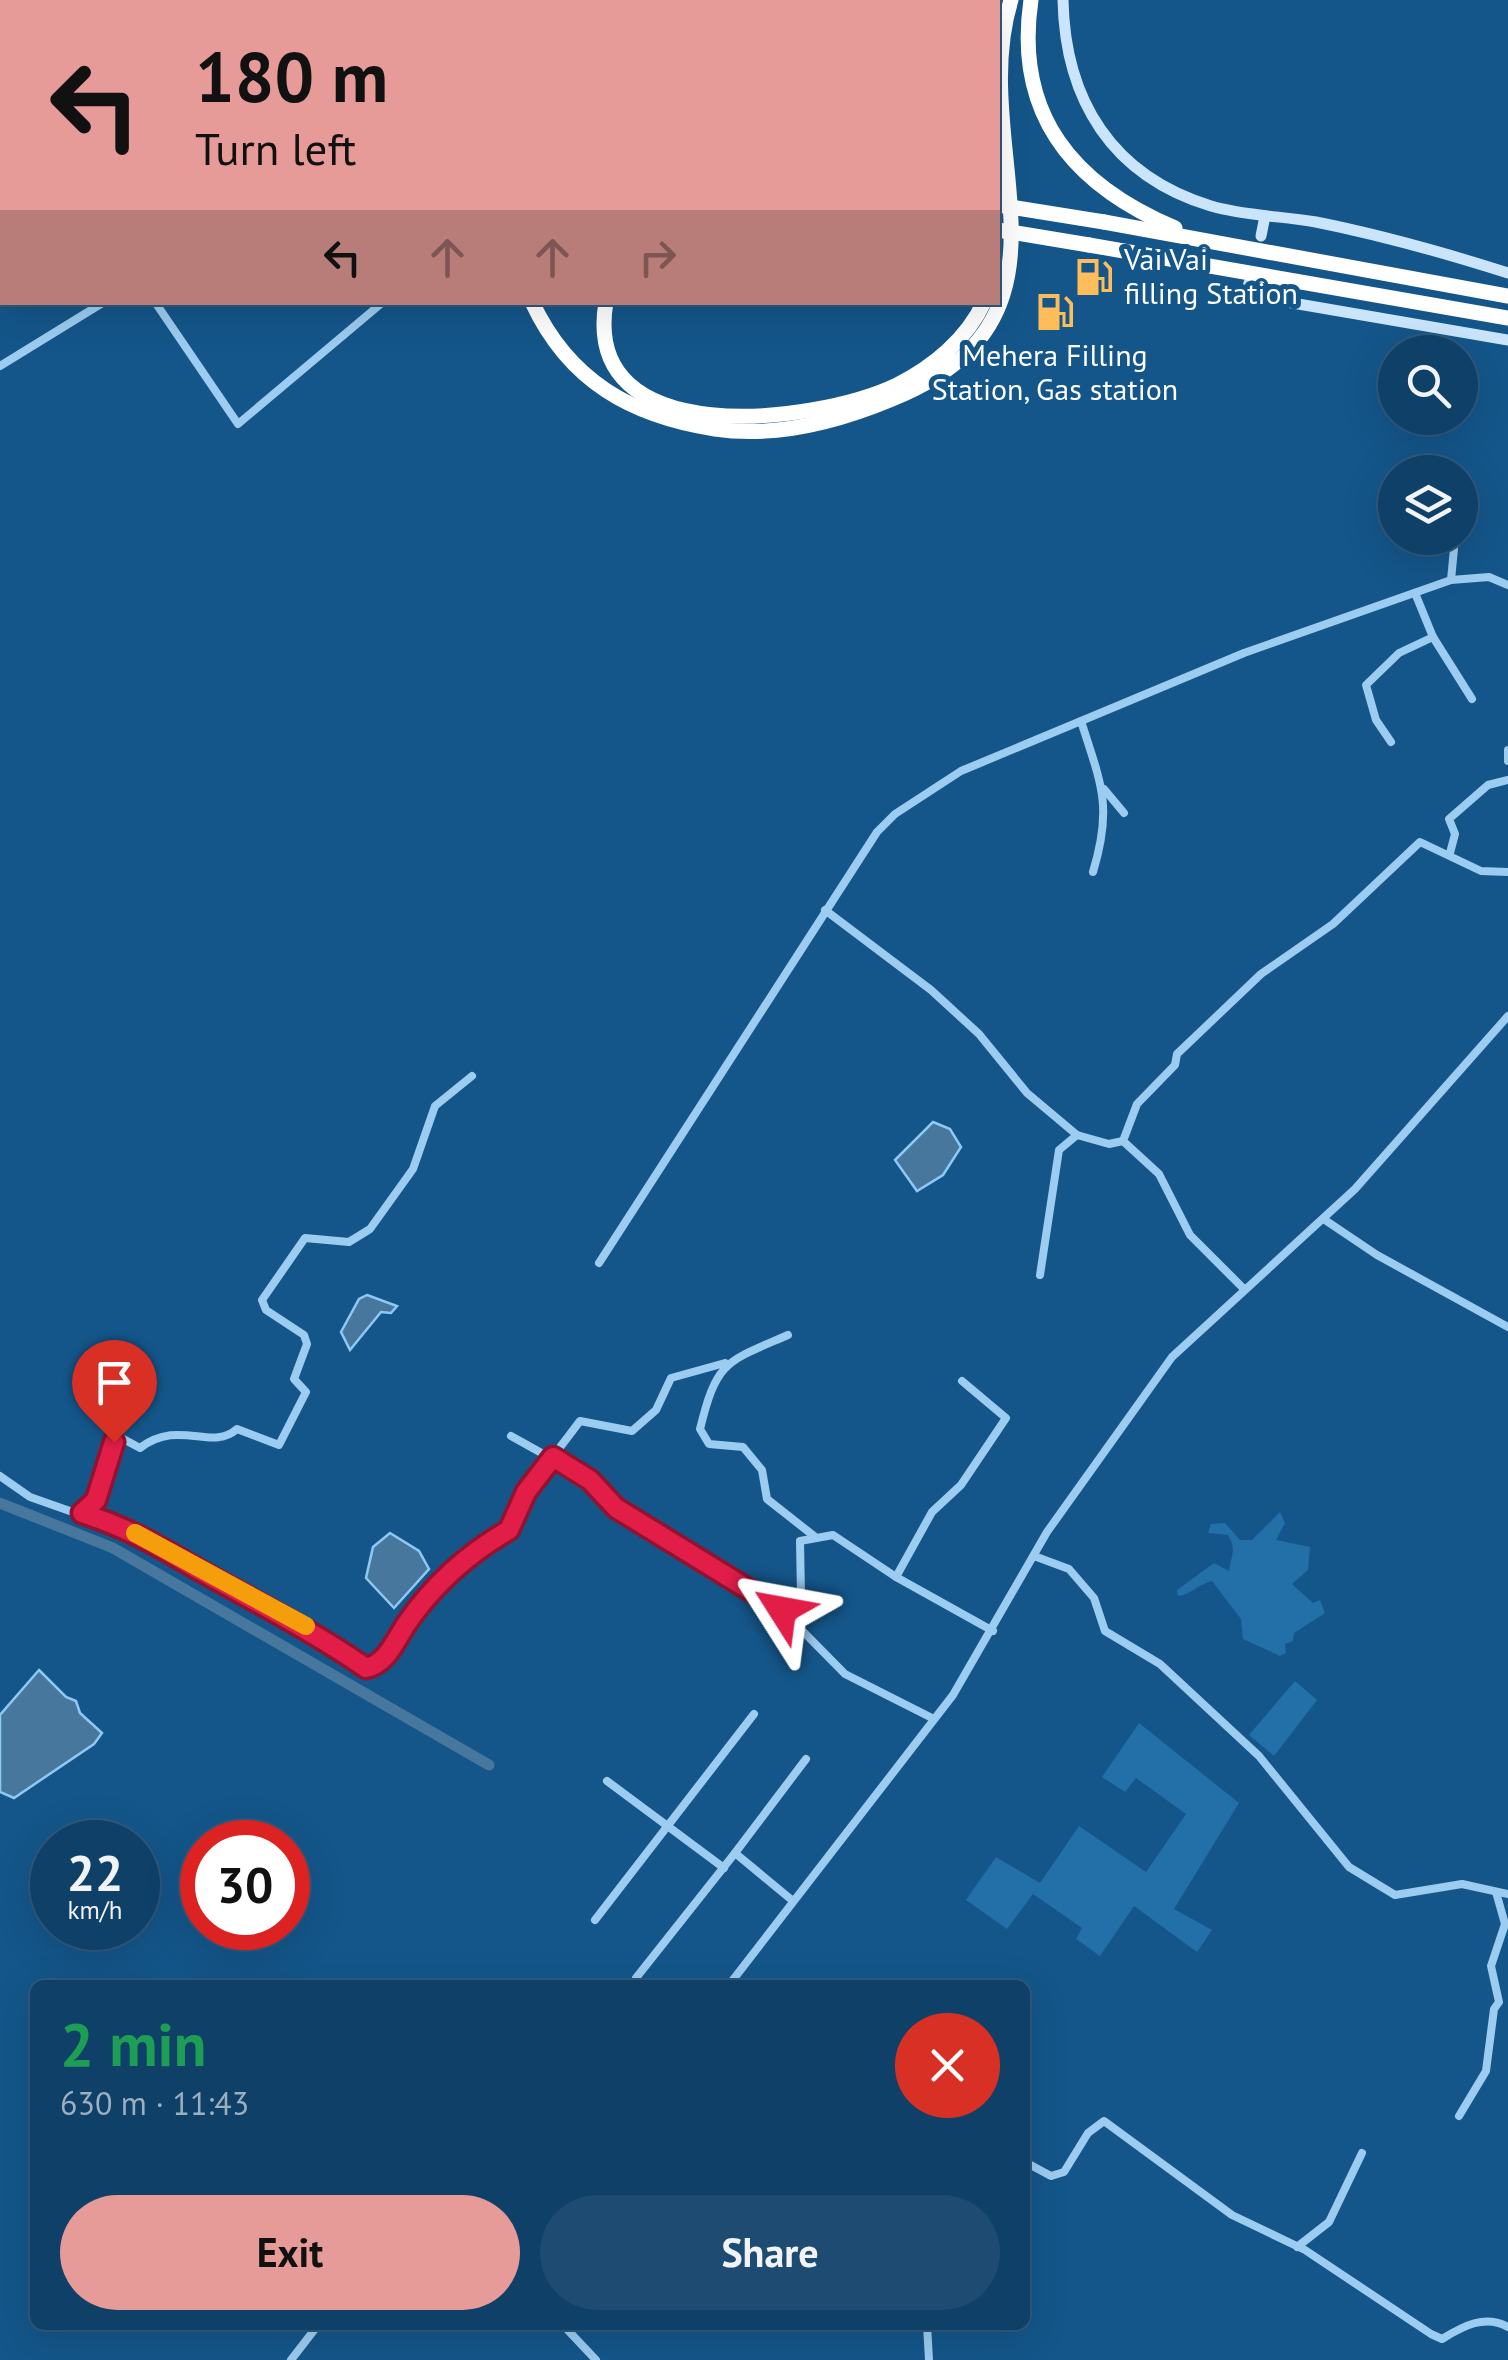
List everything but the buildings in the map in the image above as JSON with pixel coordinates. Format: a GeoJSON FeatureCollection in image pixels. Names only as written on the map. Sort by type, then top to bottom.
{"type":"FeatureCollection","features":[{"type":"Feature","properties":{"kind":"highway"},"geometry":{"type":"LineString","coordinates":[[1000,303],[1012,261],[1000,54],[1011,0]]}},
{"type":"Feature","properties":{"kind":"highway"},"geometry":{"type":"LineString","coordinates":[[1031,0],[1026,34],[1032,82],[1058,142],[1074,165],[1104,191],[1198,238]]}},
{"type":"Feature","properties":{"kind":"highway"},"geometry":{"type":"LineString","coordinates":[[1000,205],[1508,296]]}},
{"type":"Feature","properties":{"kind":"highway"},"geometry":{"type":"LineString","coordinates":[[1000,231],[1508,318]]}},
{"type":"Feature","properties":{"kind":"highway"},"geometry":{"type":"LineString","coordinates":[[534,305],[562,353],[602,392],[638,412],[681,424],[730,431],[786,430],[874,407],[936,376],[965,352],[999,305]]}},
{"type":"Feature","properties":{"kind":"highway"},"geometry":{"type":"LineString","coordinates":[[606,305],[602,326],[606,344],[628,383],[676,409],[743,416],[820,408],[896,385],[957,343],[982,305]]}},
{"type":"Feature","properties":{"kind":"main road"},"geometry":{"type":"LineString","coordinates":[[1063,0],[1064,42],[1075,85],[1111,144],[1155,181],[1186,197],[1402,242],[1508,273]]}},
{"type":"Feature","properties":{"kind":"main road"},"geometry":{"type":"LineString","coordinates":[[1261,236],[1266,216]]}},
{"type":"Feature","properties":{"kind":"main road"},"geometry":{"type":"LineString","coordinates":[[1248,283],[1246,294],[1508,340]]}},
{"type":"Feature","properties":{"kind":"street"},"geometry":{"type":"LineString","coordinates":[[0,366],[99,305]]}},
{"type":"Feature","properties":{"kind":"street"},"geometry":{"type":"LineString","coordinates":[[157,305],[238,424],[380,305]]}},
{"type":"Feature","properties":{"kind":"street"},"geometry":{"type":"LineString","coordinates":[[1452,580],[1453,555]]}},
{"type":"Feature","properties":{"kind":"street"},"geometry":{"type":"LineString","coordinates":[[599,1263],[824,910],[877,832],[894,814],[961,770],[1244,653],[1452,580],[1489,577],[1507,583]]}},
{"type":"Feature","properties":{"kind":"street"},"geometry":{"type":"LineString","coordinates":[[1415,594],[1433,637],[1472,699]]}},
{"type":"Feature","properties":{"kind":"street"},"geometry":{"type":"LineString","coordinates":[[1392,742],[1371,709],[1366,686],[1398,653],[1433,637]]}},
{"type":"Feature","properties":{"kind":"street"},"geometry":{"type":"LineString","coordinates":[[1081,721],[1101,786],[1106,831],[1093,872]]}},
{"type":"Feature","properties":{"kind":"street"},"geometry":{"type":"LineString","coordinates":[[1508,750],[1508,761]]}},
{"type":"Feature","properties":{"kind":"street"},"geometry":{"type":"LineString","coordinates":[[1450,852],[1456,834],[1449,820],[1488,785],[1508,780]]}},
{"type":"Feature","properties":{"kind":"street"},"geometry":{"type":"LineString","coordinates":[[1101,786],[1124,812]]}},
{"type":"Feature","properties":{"kind":"street"},"geometry":{"type":"LineString","coordinates":[[1123,1141],[1137,1104],[1176,1065],[1177,1054],[1261,974],[1333,924],[1420,842],[1450,852],[1481,871],[1508,872]]}},
{"type":"Feature","properties":{"kind":"street"},"geometry":{"type":"LineString","coordinates":[[824,910],[931,990],[979,1034],[1028,1093],[1077,1134],[1109,1144],[1123,1141]]}},
{"type":"Feature","properties":{"kind":"street"},"geometry":{"type":"LineString","coordinates":[[733,1980],[962,1681],[1034,1556],[1172,1358],[1243,1288],[1325,1220],[1508,1016]]}},
{"type":"Feature","properties":{"kind":"street"},"geometry":{"type":"LineString","coordinates":[[82,1513],[96,1500],[116,1435],[140,1448],[172,1432],[215,1439],[227,1438],[237,1429],[254,1432],[280,1445],[306,1392],[294,1379],[306,1344],[304,1335],[266,1310],[262,1300],[305,1238],[349,1242],[370,1229],[413,1169],[435,1106],[472,1076]]}},
{"type":"Feature","properties":{"kind":"street"},"geometry":{"type":"LineString","coordinates":[[1040,1274],[1059,1150],[1077,1134]]}},
{"type":"Feature","properties":{"kind":"street"},"geometry":{"type":"LineString","coordinates":[[1123,1141],[1160,1174],[1190,1235],[1243,1288]]}},
{"type":"Feature","properties":{"kind":"street"},"geometry":{"type":"LineString","coordinates":[[1325,1220],[1376,1255],[1508,1328]]}},
{"type":"Feature","properties":{"kind":"street"},"geometry":{"type":"LineString","coordinates":[[0,1476],[30,1497],[158,1542],[198,1569],[307,1627],[366,1668],[387,1656],[410,1620],[458,1566],[486,1540],[509,1530],[526,1492],[580,1421],[632,1431],[656,1410],[671,1378],[725,1362],[788,1335]]}},
{"type":"Feature","properties":{"kind":"street"},"geometry":{"type":"LineString","coordinates":[[725,1362],[708,1395],[700,1429],[709,1444],[743,1447],[762,1470],[767,1499],[814,1536]]}},
{"type":"Feature","properties":{"kind":"street"},"geometry":{"type":"LineString","coordinates":[[896,1577],[932,1512],[961,1485],[1006,1418],[962,1380]]}},
{"type":"Feature","properties":{"kind":"street"},"geometry":{"type":"LineString","coordinates":[[511,1436],[590,1480],[616,1508],[782,1610],[845,1674],[932,1718]]}},
{"type":"Feature","properties":{"kind":"street"},"geometry":{"type":"LineString","coordinates":[[782,1610],[800,1595],[800,1541],[833,1535],[896,1577],[993,1630]]}},
{"type":"Feature","properties":{"kind":"street"},"geometry":{"type":"LineString","coordinates":[[1034,1556],[1069,1569],[1094,1598],[1106,1631],[1160,1664],[1259,1756],[1350,1867],[1395,1895],[1462,1884],[1508,1894]]}},
{"type":"Feature","properties":{"kind":"street"},"geometry":{"type":"LineString","coordinates":[[596,1920],[754,1714]]}},
{"type":"Feature","properties":{"kind":"street"},"geometry":{"type":"LineString","coordinates":[[636,1978],[806,1759]]}},
{"type":"Feature","properties":{"kind":"street"},"geometry":{"type":"LineString","coordinates":[[607,1781],[724,1868]]}},
{"type":"Feature","properties":{"kind":"street"},"geometry":{"type":"LineString","coordinates":[[735,1853],[794,1901]]}},
{"type":"Feature","properties":{"kind":"street"},"geometry":{"type":"LineString","coordinates":[[1459,2116],[1486,2072],[1499,2002],[1492,1966],[1505,1924],[1496,1892]]}},
{"type":"Feature","properties":{"kind":"street"},"geometry":{"type":"LineString","coordinates":[[1030,2165],[1052,2176],[1064,2172],[1088,2133],[1104,2121],[1232,2215],[1297,2247],[1410,2323],[1442,2338],[1479,2322],[1496,2320],[1508,2327]]}},
{"type":"Feature","properties":{"kind":"street"},"geometry":{"type":"LineString","coordinates":[[1297,2247],[1329,2222],[1362,2153]]}},
{"type":"Feature","properties":{"kind":"street"},"geometry":{"type":"LineString","coordinates":[[305,2360],[294,2356],[314,2330]]}},
{"type":"Feature","properties":{"kind":"street"},"geometry":{"type":"LineString","coordinates":[[567,2330],[596,2360]]}},
{"type":"Feature","properties":{"kind":"street"},"geometry":{"type":"LineString","coordinates":[[926,2330],[929,2360]]}},
{"type":"Feature","properties":{"kind":"shaded area"},"geometry":{"type":"Polygon","coordinates":[[[933,1122],[950,1129],[961,1147],[943,1175],[917,1191],[895,1160],[933,1122]]]}},
{"type":"Feature","properties":{"kind":"shaded area"},"geometry":{"type":"Polygon","coordinates":[[[367,1295],[397,1306],[391,1313],[381,1312],[350,1350],[341,1332],[359,1299],[367,1295]]]}},
{"type":"Feature","properties":{"kind":"shaded area"},"geometry":{"type":"Polygon","coordinates":[[[1280,1512],[1285,1523],[1276,1540],[1310,1547],[1308,1570],[1292,1584],[1313,1603],[1320,1600],[1325,1613],[1294,1633],[1293,1641],[1285,1644],[1286,1653],[1280,1656],[1243,1639],[1241,1619],[1212,1581],[1183,1595],[1178,1596],[1177,1590],[1214,1563],[1229,1571],[1231,1540],[1228,1535],[1208,1533],[1211,1524],[1225,1523],[1240,1540],[1252,1540],[1280,1512]]]}},
{"type":"Feature","properties":{"kind":"shaded area"},"geometry":{"type":"Polygon","coordinates":[[[390,1533],[419,1551],[429,1569],[394,1608],[366,1578],[373,1547],[390,1533]]]}},
{"type":"Feature","properties":{"kind":"shaded area"},"geometry":{"type":"Polygon","coordinates":[[[39,1670],[66,1697],[76,1701],[80,1713],[102,1733],[94,1744],[14,1798],[0,1792],[0,1715],[39,1670]]]}},
{"type":"Feature","properties":{"kind":"shaded area"},"geometry":{"type":"Polygon","coordinates":[[[1295,1681],[1317,1700],[1274,1756],[1249,1735],[1295,1681]]]}},
{"type":"Feature","properties":{"kind":"shaded area"},"geometry":{"type":"Polygon","coordinates":[[[1139,1723],[1239,1803],[1174,1909],[1212,1930],[1197,1952],[1134,1906],[1100,1956],[1076,1939],[1082,1928],[1033,1894],[1007,1929],[966,1900],[996,1857],[1040,1883],[1079,1826],[1146,1872],[1186,1814],[1136,1778],[1125,1792],[1102,1777],[1139,1723]]]}},
{"type":"Feature","properties":{"kind":"waterway"},"geometry":{"type":"LineString","coordinates":[[0,1503],[113,1548],[489,1765]]}},
{"type":"Feature","properties":{"kind":"slow traffic"},"geometry":{"type":"LineString","coordinates":[[135,1533],[158,1542],[198,1569],[306,1626]]}},
{"type":"Feature","properties":{"kind":"place","name":"Vai Vai filling Station"},"geometry":{"type":"Point","coordinates":[1094,277]}},
{"type":"Feature","properties":{"kind":"place","name":"Mehera Filling Station, Gas station"},"geometry":{"type":"Point","coordinates":[1055,312]}},
{"type":"Feature","properties":{"kind":"route"},"geometry":{"type":"LineString","coordinates":[[114,1442],[115,1449],[96,1500],[88,1503],[82,1513],[158,1542],[198,1569],[307,1627],[366,1668],[387,1656],[410,1620],[458,1566],[486,1540],[509,1530],[526,1492],[553,1457],[590,1480],[616,1508],[771,1599],[782,1610]]}}]}
